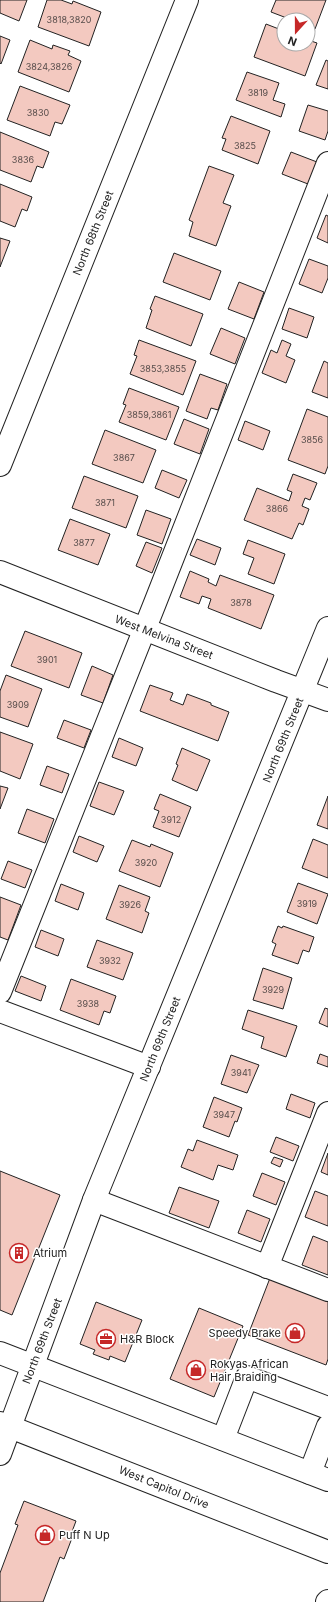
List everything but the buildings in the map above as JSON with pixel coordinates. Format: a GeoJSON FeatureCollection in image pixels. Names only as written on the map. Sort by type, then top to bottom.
{"type":"FeatureCollection","features":[{"type":"Feature","properties":{"kind":"street","name":"North 68th Street"},"geometry":{"type":"LineString","coordinates":[[0,465],[187,0]]}},
{"type":"Feature","properties":{"kind":"street"},"geometry":{"type":"LineString","coordinates":[[0,992],[145,629],[328,163]]}},
{"type":"Feature","properties":{"kind":"street","name":"West Melvina Street"},"geometry":{"type":"LineString","coordinates":[[0,572],[328,700]]}},
{"type":"Feature","properties":{"kind":"street","name":"North 69th Street"},"geometry":{"type":"LineString","coordinates":[[0,1454],[5,1425],[33,1365],[94,1200],[328,628]]}},
{"type":"Feature","properties":{"kind":"street"},"geometry":{"type":"LineString","coordinates":[[0,1011],[149,1067]]}},
{"type":"Feature","properties":{"kind":"street"},"geometry":{"type":"LineString","coordinates":[[267,1267],[328,1112]]}},
{"type":"Feature","properties":{"kind":"street"},"geometry":{"type":"LineString","coordinates":[[94,1200],[328,1290]]}},
{"type":"Feature","properties":{"kind":"street"},"geometry":{"type":"LineString","coordinates":[[0,1353],[319,1476],[328,1426]]}},
{"type":"Feature","properties":{"kind":"street"},"geometry":{"type":"LineString","coordinates":[[223,1439],[247,1378],[328,1408]]}},
{"type":"Feature","properties":{"kind":"street","name":"West Capitol Drive"},"geometry":{"type":"LineString","coordinates":[[5,1425],[328,1552]]}},
{"type":"Feature","properties":{"kind":"place","name":"Atrium"},"geometry":{"type":"Point","coordinates":[19,1253]}},
{"type":"Feature","properties":{"kind":"place","name":"Speedy Brake"},"geometry":{"type":"Point","coordinates":[295,1333]}},
{"type":"Feature","properties":{"kind":"place","name":"H&R Block"},"geometry":{"type":"Point","coordinates":[106,1339]}},
{"type":"Feature","properties":{"kind":"place","name":"Rokyas African Hair Braiding"},"geometry":{"type":"Point","coordinates":[196,1370]}},
{"type":"Feature","properties":{"kind":"place","name":"Puff N Up"},"geometry":{"type":"Point","coordinates":[45,1535]}}]}
